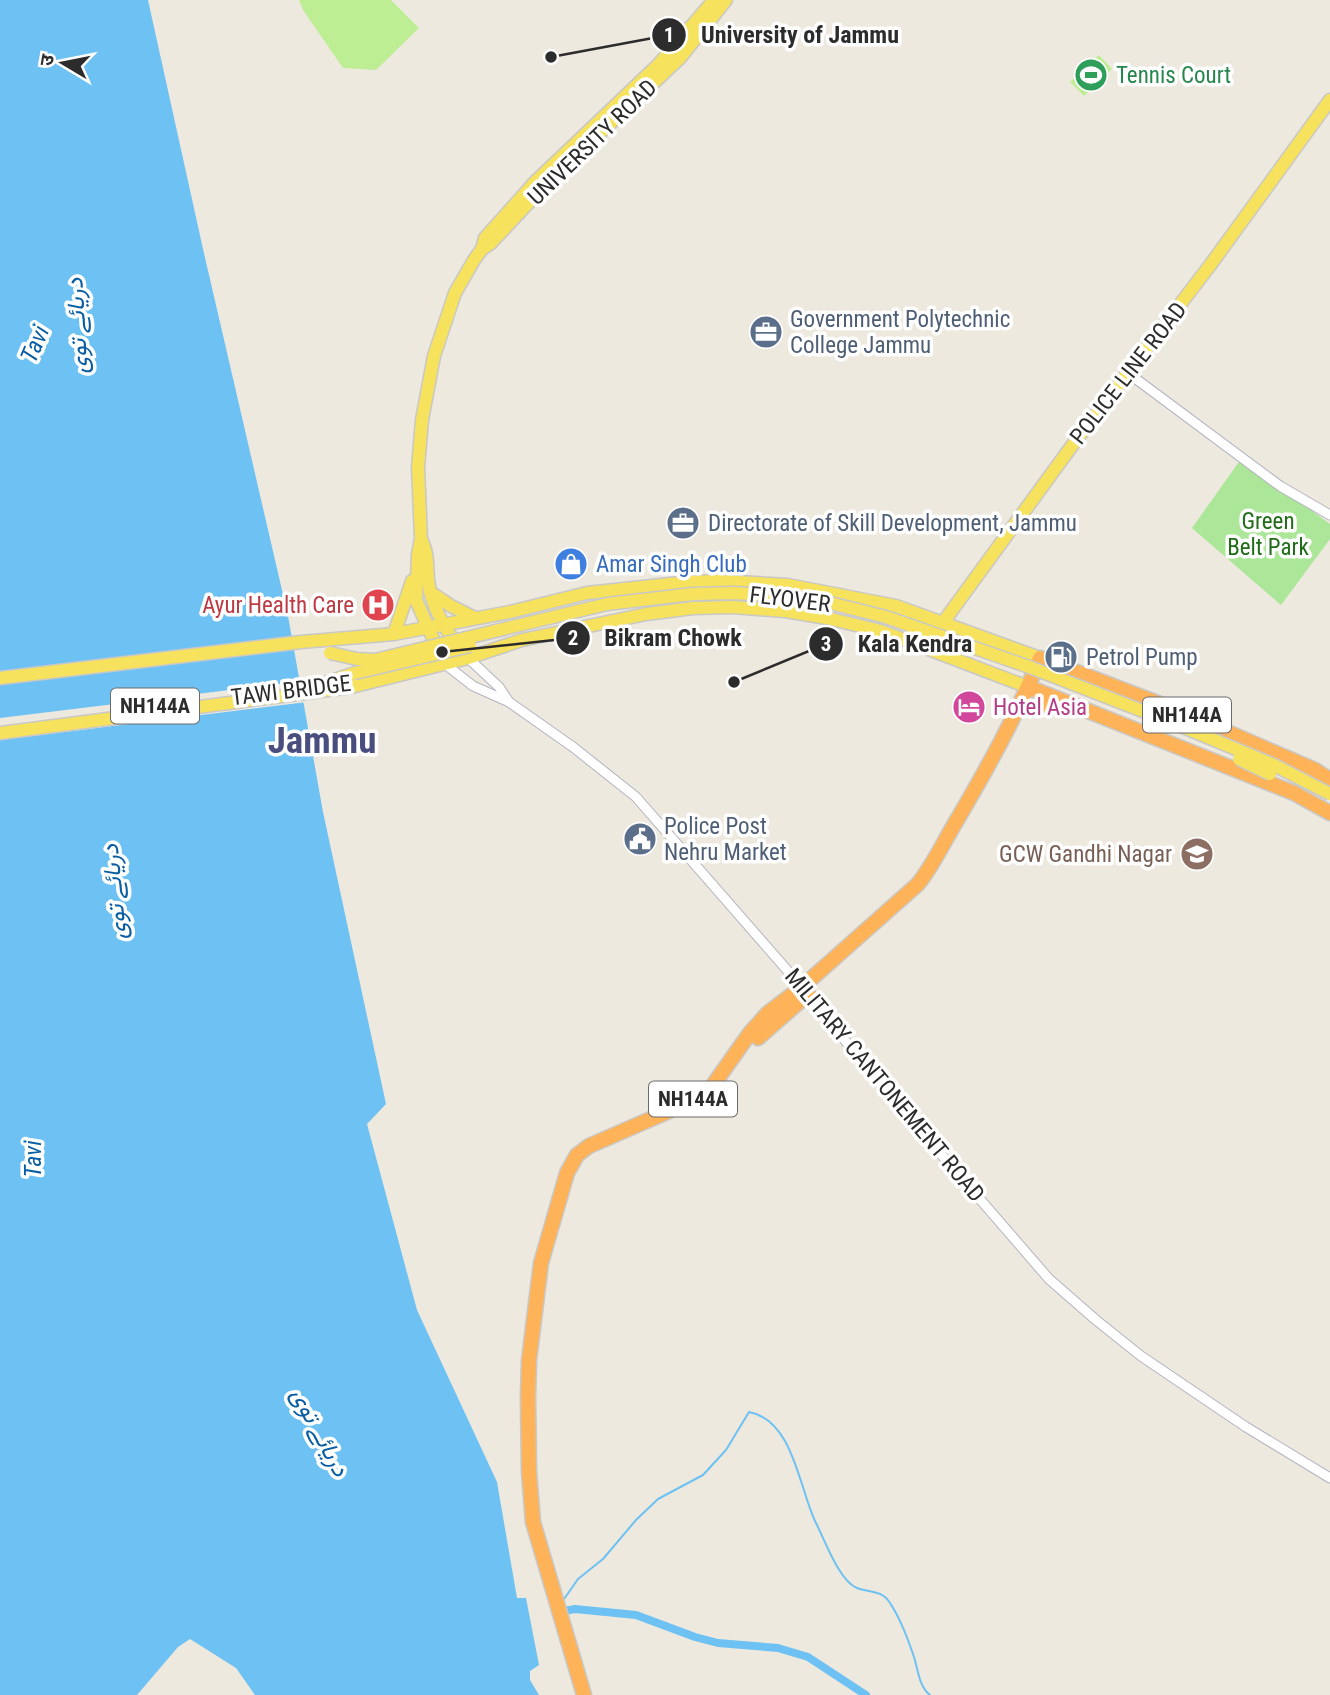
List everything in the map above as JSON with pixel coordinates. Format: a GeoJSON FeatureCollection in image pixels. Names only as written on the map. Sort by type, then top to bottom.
{"type":"FeatureCollection","features":[{"type":"Feature","properties":{"kind":"highway","name":"NH144A"},"geometry":{"type":"LineString","coordinates":[[805,990],[889,923],[936,871],[981,793],[1024,708],[1043,659],[1181,712],[1315,770],[1330,780]]}},
{"type":"Feature","properties":{"kind":"highway","name":"NH144A"},"geometry":{"type":"LineString","coordinates":[[1031,688],[1294,793],[1328,802]]}},
{"type":"Feature","properties":{"kind":"highway","name":"NH144A"},"geometry":{"type":"LineString","coordinates":[[591,1695],[555,1585],[539,1510],[536,1468],[535,1384],[545,1284],[576,1174],[583,1159],[590,1153],[676,1116],[712,1096],[724,1085],[761,1034],[924,876],[1031,688]]}},
{"type":"Feature","properties":{"kind":"highway"},"geometry":{"type":"LineString","coordinates":[[1024,708],[1043,705],[1075,706]]}},
{"type":"Feature","properties":{"kind":"highway","name":"NH144A"},"geometry":{"type":"LineString","coordinates":[[581,1669],[584,1695]]}},
{"type":"Feature","properties":{"kind":"main road","name":"UNIVERSITY ROAD"},"geometry":{"type":"LineString","coordinates":[[421,539],[418,467],[430,373],[443,326],[467,270],[482,249],[485,238],[535,182],[659,64],[714,0]]}},
{"type":"Feature","properties":{"kind":"main road","name":"UNIVERSITY ROAD"},"geometry":{"type":"LineString","coordinates":[[482,249],[491,243],[549,181],[680,58],[726,0]]}},
{"type":"Feature","properties":{"kind":"main road","name":"POLICE LINE ROAD"},"geometry":{"type":"LineString","coordinates":[[928,648],[942,624],[1330,100]]}},
{"type":"Feature","properties":{"kind":"main road"},"geometry":{"type":"LineString","coordinates":[[421,539],[416,600],[445,664]]}},
{"type":"Feature","properties":{"kind":"main road"},"geometry":{"type":"LineString","coordinates":[[421,539],[426,552],[430,592],[444,624],[468,658]]}},
{"type":"Feature","properties":{"kind":"main road"},"geometry":{"type":"LineString","coordinates":[[394,634],[417,564]]}},
{"type":"Feature","properties":{"kind":"main road"},"geometry":{"type":"LineString","coordinates":[[0,678],[394,634],[428,629],[587,593],[719,581],[788,585],[896,606],[1043,659]]}},
{"type":"Feature","properties":{"kind":"main road"},"geometry":{"type":"LineString","coordinates":[[430,592],[475,619]]}},
{"type":"Feature","properties":{"kind":"main road","name":"FLYOVER"},"geometry":{"type":"LineString","coordinates":[[305,642],[330,653],[375,660],[607,604],[644,598],[734,593],[787,596],[886,617],[1032,668],[1274,765],[1328,802]]}},
{"type":"Feature","properties":{"kind":"main road","name":"FLYOVER"},"geometry":{"type":"LineString","coordinates":[[325,683],[355,673],[608,610],[693,599],[786,601],[829,608],[884,623],[1030,674],[1174,730],[1270,774],[1294,793]]}},
{"type":"Feature","properties":{"kind":"main road"},"geometry":{"type":"LineString","coordinates":[[924,617],[960,601],[963,631]]}},
{"type":"Feature","properties":{"kind":"main road"},"geometry":{"type":"LineString","coordinates":[[0,733],[311,690],[351,687],[468,658],[522,640],[646,614],[693,608],[733,607],[827,618],[881,631],[1031,688]]}},
{"type":"Feature","properties":{"kind":"main road"},"geometry":{"type":"LineString","coordinates":[[495,649],[480,645],[478,628],[504,619],[510,611]]}},
{"type":"Feature","properties":{"kind":"main road","name":"TAWI BRIDGE"},"geometry":{"type":"LineString","coordinates":[[0,725],[311,690],[325,683],[373,680]]}},
{"type":"Feature","properties":{"kind":"street"},"geometry":{"type":"LineString","coordinates":[[1128,373],[1280,486],[1330,515]]}},
{"type":"Feature","properties":{"kind":"street","name":"MILITARY CANTONEMENT ROAD"},"geometry":{"type":"LineString","coordinates":[[468,658],[499,687],[509,702],[573,747],[636,797],[805,990],[875,1079],[1049,1279],[1141,1356],[1246,1427],[1330,1478]]}},
{"type":"Feature","properties":{"kind":"street"},"geometry":{"type":"LineString","coordinates":[[445,664],[473,686],[509,702]]}},
{"type":"Feature","properties":{"kind":"green space"},"geometry":{"type":"Polygon","coordinates":[[[299,0],[391,0],[419,28],[376,70],[343,68],[299,0]]]}},
{"type":"Feature","properties":{"kind":"green space","name":"Tennis Court"},"geometry":{"type":"Polygon","coordinates":[[[1099,55],[1112,69],[1084,96],[1070,82],[1099,55]]]}},
{"type":"Feature","properties":{"kind":"green space","name":"Green Belt Park"},"geometry":{"type":"Polygon","coordinates":[[[1241,459],[1330,524],[1330,539],[1281,605],[1192,528],[1241,459]]]}},
{"type":"Feature","properties":{"kind":"water"},"geometry":{"type":"Polygon","coordinates":[[[0,0],[148,0],[288,616],[323,812],[386,1104],[367,1124],[417,1310],[497,1482],[517,1598],[526,1598],[539,1665],[530,1671],[530,1680],[539,1695],[255,1695],[236,1668],[190,1639],[178,1647],[137,1695],[0,1695],[0,0]]]}},
{"type":"Feature","properties":{"kind":"pier"},"geometry":{"type":"Polygon","coordinates":[[[303,681],[307,702],[0,740],[0,718],[303,681]]]}},
{"type":"Feature","properties":{"kind":"waterway"},"geometry":{"type":"LineString","coordinates":[[562,1602],[578,1579],[603,1559],[658,1499],[703,1475],[726,1450],[749,1412],[764,1418],[776,1428],[785,1441],[815,1521],[844,1577],[857,1588],[879,1593],[890,1603],[906,1636],[921,1683],[930,1695]]}},
{"type":"Feature","properties":{"kind":"waterway"},"geometry":{"type":"LineString","coordinates":[[559,1612],[575,1609],[636,1615],[718,1643],[778,1648],[808,1657],[866,1695]]}},
{"type":"Feature","properties":{"kind":"place","name":"University of Jammu"},"geometry":{"type":"Point","coordinates":[551,57]}},
{"type":"Feature","properties":{"kind":"place","name":"Tennis Court"},"geometry":{"type":"Point","coordinates":[1091,75]}},
{"type":"Feature","properties":{"kind":"place","name":"Government Polytechnic College Jammu"},"geometry":{"type":"Point","coordinates":[766,332]}},
{"type":"Feature","properties":{"kind":"place","name":"Directorate of Skill Development, Jammu"},"geometry":{"type":"Point","coordinates":[683,523]}},
{"type":"Feature","properties":{"kind":"place","name":"Amar Singh Club"},"geometry":{"type":"Point","coordinates":[571,564]}},
{"type":"Feature","properties":{"kind":"place","name":"Ayur Health Care"},"geometry":{"type":"Point","coordinates":[378,605]}},
{"type":"Feature","properties":{"kind":"place","name":"Bikram Chowk"},"geometry":{"type":"Point","coordinates":[442,652]}},
{"type":"Feature","properties":{"kind":"place","name":"Petrol Pump"},"geometry":{"type":"Point","coordinates":[1061,657]}},
{"type":"Feature","properties":{"kind":"place","name":"Kala Kendra"},"geometry":{"type":"Point","coordinates":[734,682]}},
{"type":"Feature","properties":{"kind":"place","name":"Hotel Asia"},"geometry":{"type":"Point","coordinates":[969,707]}},
{"type":"Feature","properties":{"kind":"place","name":"Police Post Nehru Market"},"geometry":{"type":"Point","coordinates":[640,839]}},
{"type":"Feature","properties":{"kind":"place","name":"GCW Gandhi Nagar"},"geometry":{"type":"Point","coordinates":[1197,854]}},
{"type":"Feature","properties":{"kind":"district","name":"Jammu"},"geometry":{"type":"Point","coordinates":[322,740]}},
{"type":"Feature","properties":{"kind":"water label","name":"دریائے توی"},"geometry":{"type":"Point","coordinates":[77,326]}},
{"type":"Feature","properties":{"kind":"water label","name":"Tavi"},"geometry":{"type":"Point","coordinates":[35,344]}},
{"type":"Feature","properties":{"kind":"water label","name":"دریائے توی"},"geometry":{"type":"Point","coordinates":[114,892]}},
{"type":"Feature","properties":{"kind":"water label","name":"Tavi"},"geometry":{"type":"Point","coordinates":[33,1159]}},
{"type":"Feature","properties":{"kind":"water label","name":"دریائے توی"},"geometry":{"type":"Point","coordinates":[320,1432]}}]}
